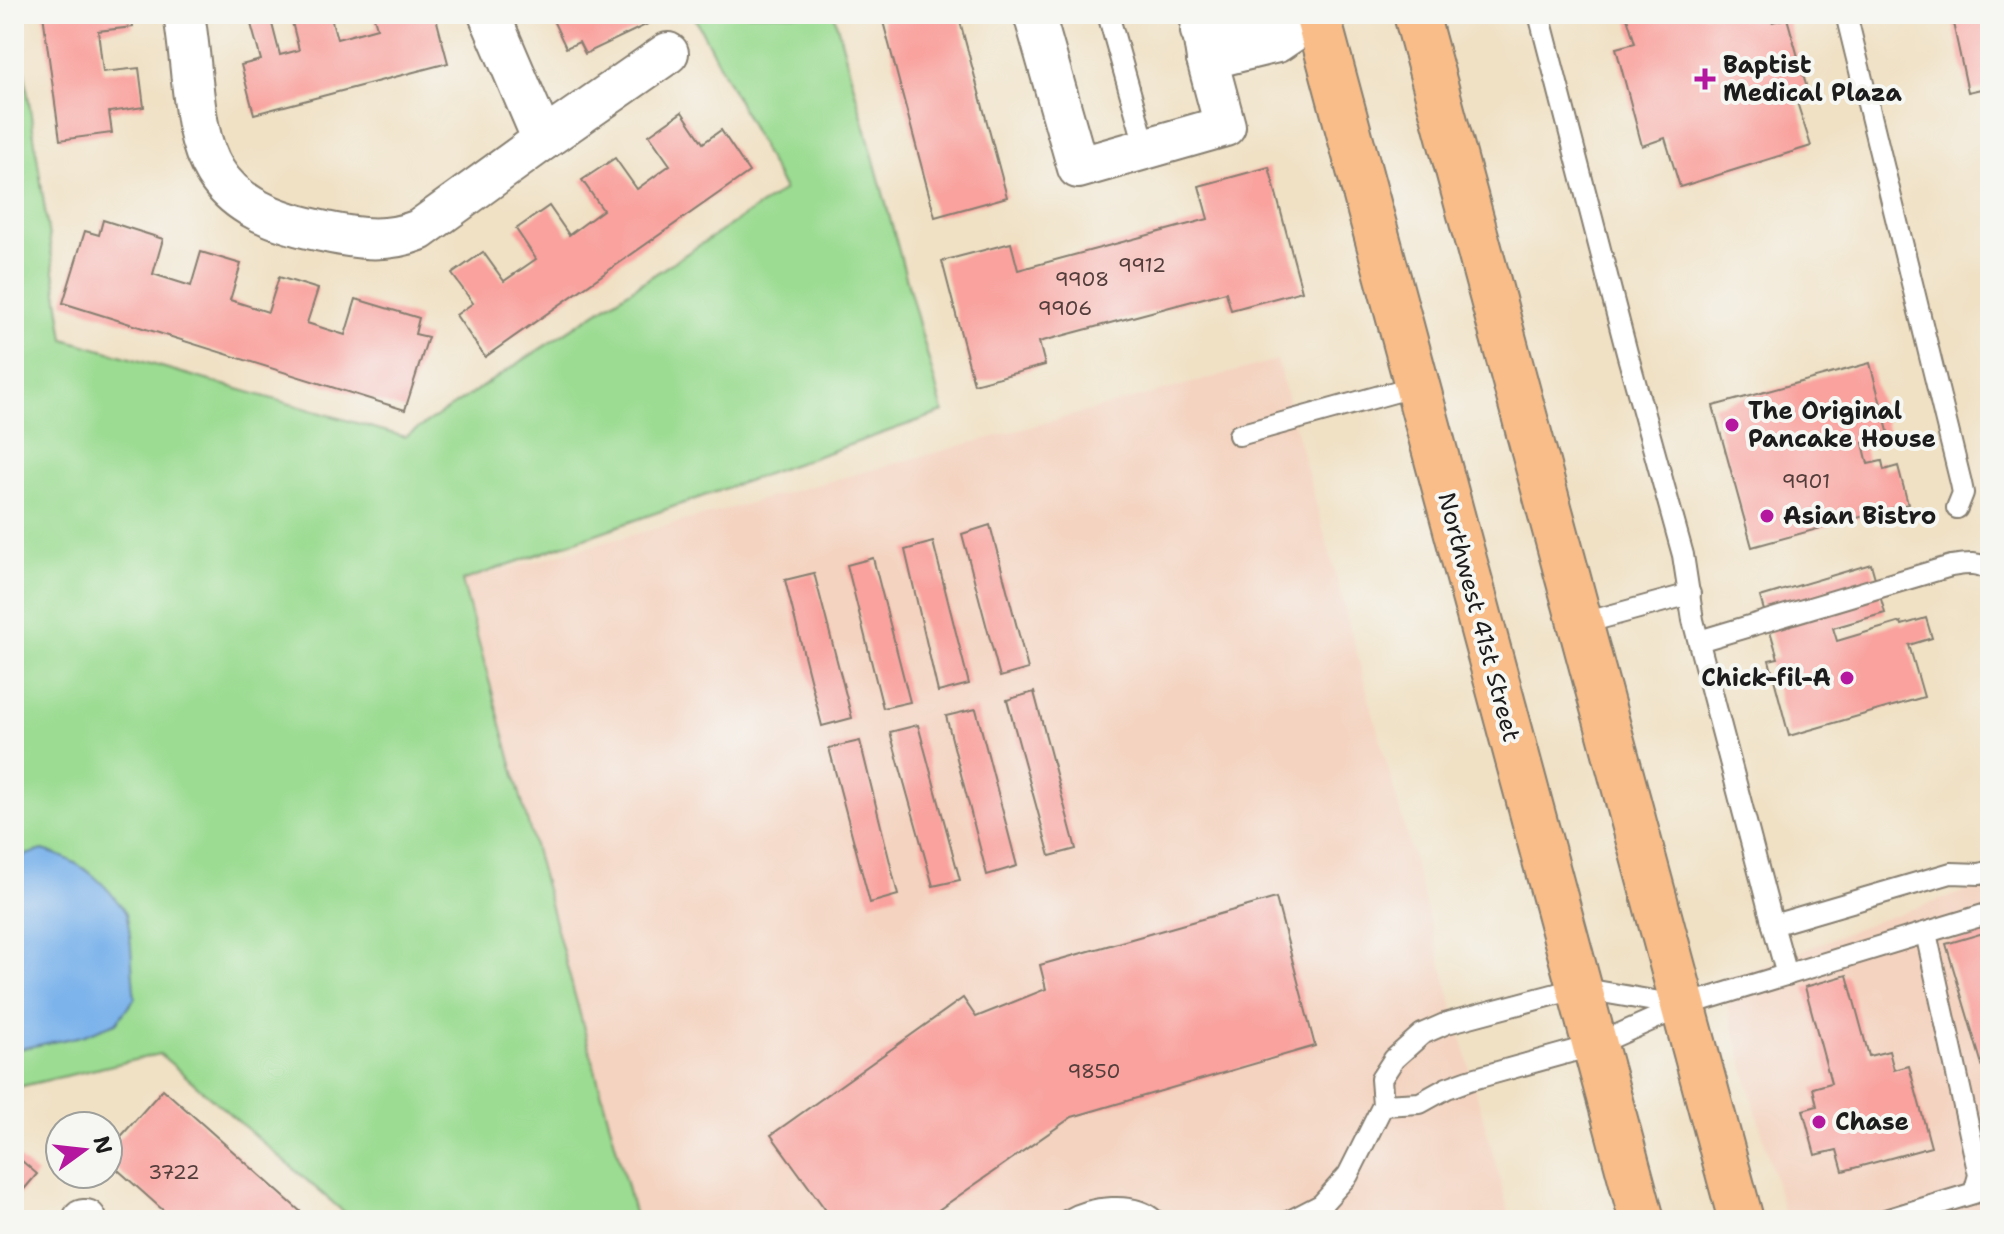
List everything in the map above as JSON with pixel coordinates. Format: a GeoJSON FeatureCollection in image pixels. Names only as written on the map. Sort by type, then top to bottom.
{"type":"FeatureCollection","features":[{"type":"Feature","properties":{"kind":"main road","name":"Northwest 41st Street"},"geometry":{"type":"LineString","coordinates":[[1308,14],[1416,386],[1642,1220]]}},
{"type":"Feature","properties":{"kind":"main road"},"geometry":{"type":"LineString","coordinates":[[1416,14],[1741,1220]]}},
{"type":"Feature","properties":{"kind":"street"},"geometry":{"type":"LineString","coordinates":[[184,14],[199,127],[211,167],[220,182],[237,199],[279,220],[349,237],[387,239],[403,236],[435,221],[474,188],[668,53]]}},
{"type":"Feature","properties":{"kind":"street"},"geometry":{"type":"LineString","coordinates":[[489,14],[543,140]]}},
{"type":"Feature","properties":{"kind":"street"},"geometry":{"type":"LineString","coordinates":[[1034,14],[1078,168],[1225,126],[1203,35]]}},
{"type":"Feature","properties":{"kind":"street"},"geometry":{"type":"LineString","coordinates":[[1203,35],[1266,14]]}},
{"type":"Feature","properties":{"kind":"street"},"geometry":{"type":"LineString","coordinates":[[1203,35],[1277,42],[1308,14]]}},
{"type":"Feature","properties":{"kind":"lane"},"geometry":{"type":"LineString","coordinates":[[1108,14],[1146,149]]}},
{"type":"Feature","properties":{"kind":"lane"},"geometry":{"type":"LineString","coordinates":[[1539,14],[1683,555],[1699,641],[1787,975]]}},
{"type":"Feature","properties":{"kind":"lane"},"geometry":{"type":"LineString","coordinates":[[1846,14],[1961,483],[1963,493],[1957,508]]}},
{"type":"Feature","properties":{"kind":"lane"},"geometry":{"type":"LineString","coordinates":[[1239,435],[1416,386]]}},
{"type":"Feature","properties":{"kind":"lane"},"geometry":{"type":"LineString","coordinates":[[1699,641],[1951,566],[1972,564],[1984,566],[1990,571]]}},
{"type":"Feature","properties":{"kind":"lane"},"geometry":{"type":"LineString","coordinates":[[1580,624],[1690,594]]}},
{"type":"Feature","properties":{"kind":"lane"},"geometry":{"type":"LineString","coordinates":[[1773,925],[1951,873],[1980,874],[1990,871]]}},
{"type":"Feature","properties":{"kind":"lane"},"geometry":{"type":"LineString","coordinates":[[1383,1105],[1420,1103],[1469,1080],[1595,1045],[1683,1006],[1990,913]]}},
{"type":"Feature","properties":{"kind":"lane"},"geometry":{"type":"LineString","coordinates":[[1885,1220],[1974,1193],[1979,1175],[1926,933]]}},
{"type":"Feature","properties":{"kind":"lane"},"geometry":{"type":"LineString","coordinates":[[1292,1220],[1321,1205],[1343,1182],[1383,1105],[1381,1079],[1394,1059],[1422,1034],[1447,1023],[1579,988],[1683,1006]]}},
{"type":"Feature","properties":{"kind":"lane"},"geometry":{"type":"LineString","coordinates":[[1068,1220],[1098,1210],[1118,1209],[1137,1211],[1154,1220]]}},
{"type":"Feature","properties":{"kind":"shaded area"},"geometry":{"type":"Polygon","coordinates":[[[1277,360],[1511,1220],[636,1220],[462,581],[1277,360]]]}},
{"type":"Feature","properties":{"kind":"shaded area"},"geometry":{"type":"Polygon","coordinates":[[[1990,883],[1990,1220],[1786,1220],[1720,980],[1771,964],[1865,925],[1990,883]]]}},
{"type":"Feature","properties":{"kind":"green space"},"geometry":{"type":"Polygon","coordinates":[[[14,14],[64,339],[405,437],[784,190],[693,14],[834,14],[943,412],[462,581],[636,1220],[353,1220],[160,1054],[14,1088],[14,14]]]}},
{"type":"Feature","properties":{"kind":"water"},"geometry":{"type":"Polygon","coordinates":[[[43,850],[85,869],[125,911],[135,998],[116,1023],[82,1036],[14,1050],[14,865],[18,857],[43,850]]]}},
{"type":"Feature","properties":{"kind":"building"},"geometry":{"type":"Polygon","coordinates":[[[43,14],[131,14],[133,27],[98,31],[103,72],[139,68],[144,107],[109,112],[112,133],[60,140],[43,14]]]}},
{"type":"Feature","properties":{"kind":"building"},"geometry":{"type":"Polygon","coordinates":[[[290,14],[330,14],[337,39],[377,28],[373,14],[413,14],[414,18],[435,14],[448,63],[254,114],[241,65],[261,60],[251,24],[271,20],[280,55],[299,50],[290,14]]]}},
{"type":"Feature","properties":{"kind":"building"},"geometry":{"type":"Polygon","coordinates":[[[550,14],[650,14],[654,21],[585,54],[579,42],[566,48],[550,14]]]}},
{"type":"Feature","properties":{"kind":"building"},"geometry":{"type":"Polygon","coordinates":[[[881,14],[958,14],[1007,197],[935,217],[881,14]]]}},
{"type":"Feature","properties":{"kind":"building"},"geometry":{"type":"Polygon","coordinates":[[[1626,14],[1770,14],[1772,22],[1787,18],[1808,92],[1795,96],[1811,146],[1680,187],[1665,138],[1642,146],[1616,48],[1635,43],[1626,14]]]}},
{"type":"Feature","properties":{"kind":"building"},"geometry":{"type":"Polygon","coordinates":[[[1951,14],[1990,14],[1990,87],[1968,92],[1951,14]]]}},
{"type":"Feature","properties":{"kind":"building"},"geometry":{"type":"Polygon","coordinates":[[[682,112],[703,143],[721,130],[749,172],[485,357],[456,315],[473,303],[452,274],[483,252],[504,281],[536,259],[516,229],[549,206],[569,235],[603,210],[582,180],[615,158],[637,189],[670,165],[649,135],[682,112]]]}},
{"type":"Feature","properties":{"kind":"building"},"geometry":{"type":"Polygon","coordinates":[[[1269,167],[1302,291],[1231,310],[1226,292],[1039,342],[1045,365],[974,384],[942,261],[1011,243],[1018,270],[1208,219],[1199,186],[1269,167]]]}},
{"type":"Feature","properties":{"kind":"building"},"geometry":{"type":"Polygon","coordinates":[[[103,220],[163,239],[153,274],[191,286],[201,252],[241,264],[230,300],[268,312],[279,277],[318,289],[307,323],[345,335],[356,299],[419,318],[415,334],[428,337],[405,410],[63,303],[85,231],[99,235],[103,220]]]}},
{"type":"Feature","properties":{"kind":"building"},"geometry":{"type":"Polygon","coordinates":[[[1870,363],[1889,435],[1863,443],[1868,464],[1882,461],[1884,470],[1898,466],[1908,504],[1752,547],[1713,406],[1870,363]]]}},
{"type":"Feature","properties":{"kind":"building"},"geometry":{"type":"Polygon","coordinates":[[[990,525],[1028,669],[1000,677],[962,534],[990,525]]]}},
{"type":"Feature","properties":{"kind":"building"},"geometry":{"type":"Polygon","coordinates":[[[933,542],[969,684],[938,692],[905,550],[933,542]]]}},
{"type":"Feature","properties":{"kind":"building"},"geometry":{"type":"Polygon","coordinates":[[[873,558],[910,702],[883,708],[847,565],[873,558]]]}},
{"type":"Feature","properties":{"kind":"building","name":"Chick-fil-A"},"geometry":{"type":"Polygon","coordinates":[[[1871,564],[1885,613],[1833,628],[1837,641],[1926,618],[1932,638],[1909,645],[1924,697],[1789,736],[1769,660],[1778,658],[1760,597],[1871,564]]]}},
{"type":"Feature","properties":{"kind":"building"},"geometry":{"type":"Polygon","coordinates":[[[814,573],[852,718],[822,726],[785,580],[814,573]]]}},
{"type":"Feature","properties":{"kind":"building"},"geometry":{"type":"Polygon","coordinates":[[[1034,692],[1076,849],[1050,856],[1007,700],[1034,692]]]}},
{"type":"Feature","properties":{"kind":"building"},"geometry":{"type":"Polygon","coordinates":[[[976,709],[1017,866],[987,875],[946,716],[976,709]]]}},
{"type":"Feature","properties":{"kind":"building"},"geometry":{"type":"Polygon","coordinates":[[[918,725],[960,880],[933,886],[890,732],[918,725]]]}},
{"type":"Feature","properties":{"kind":"building"},"geometry":{"type":"Polygon","coordinates":[[[860,741],[898,895],[870,903],[829,748],[860,741]]]}},
{"type":"Feature","properties":{"kind":"building"},"geometry":{"type":"Polygon","coordinates":[[[1276,898],[1315,1046],[1072,1117],[924,1220],[833,1220],[771,1135],[963,998],[976,1017],[1046,989],[1040,965],[1276,898]]]}},
{"type":"Feature","properties":{"kind":"building"},"geometry":{"type":"Polygon","coordinates":[[[1990,931],[1990,1066],[1983,1068],[1946,944],[1990,931]]]}},
{"type":"Feature","properties":{"kind":"building"},"geometry":{"type":"Polygon","coordinates":[[[1847,975],[1869,1056],[1889,1051],[1894,1070],[1909,1066],[1931,1147],[1843,1171],[1837,1150],[1815,1155],[1803,1110],[1817,1106],[1813,1088],[1831,1083],[1805,987],[1847,975]]]}},
{"type":"Feature","properties":{"kind":"building"},"geometry":{"type":"Polygon","coordinates":[[[163,1089],[310,1220],[174,1220],[124,1175],[124,1133],[163,1089]]]}},
{"type":"Feature","properties":{"kind":"building"},"geometry":{"type":"Polygon","coordinates":[[[14,1154],[37,1174],[14,1201],[14,1154]]]}},
{"type":"Feature","properties":{"kind":"place","name":"Baptist Medical Plaza"},"geometry":{"type":"Point","coordinates":[1705,79]}},
{"type":"Feature","properties":{"kind":"place","name":"The Original Pancake House"},"geometry":{"type":"Point","coordinates":[1732,425]}},
{"type":"Feature","properties":{"kind":"place","name":"Asian Bistro"},"geometry":{"type":"Point","coordinates":[1767,516]}},
{"type":"Feature","properties":{"kind":"place","name":"Chick-fil-A"},"geometry":{"type":"Point","coordinates":[1847,678]}},
{"type":"Feature","properties":{"kind":"place","name":"Chase"},"geometry":{"type":"Point","coordinates":[1819,1122]}}]}
